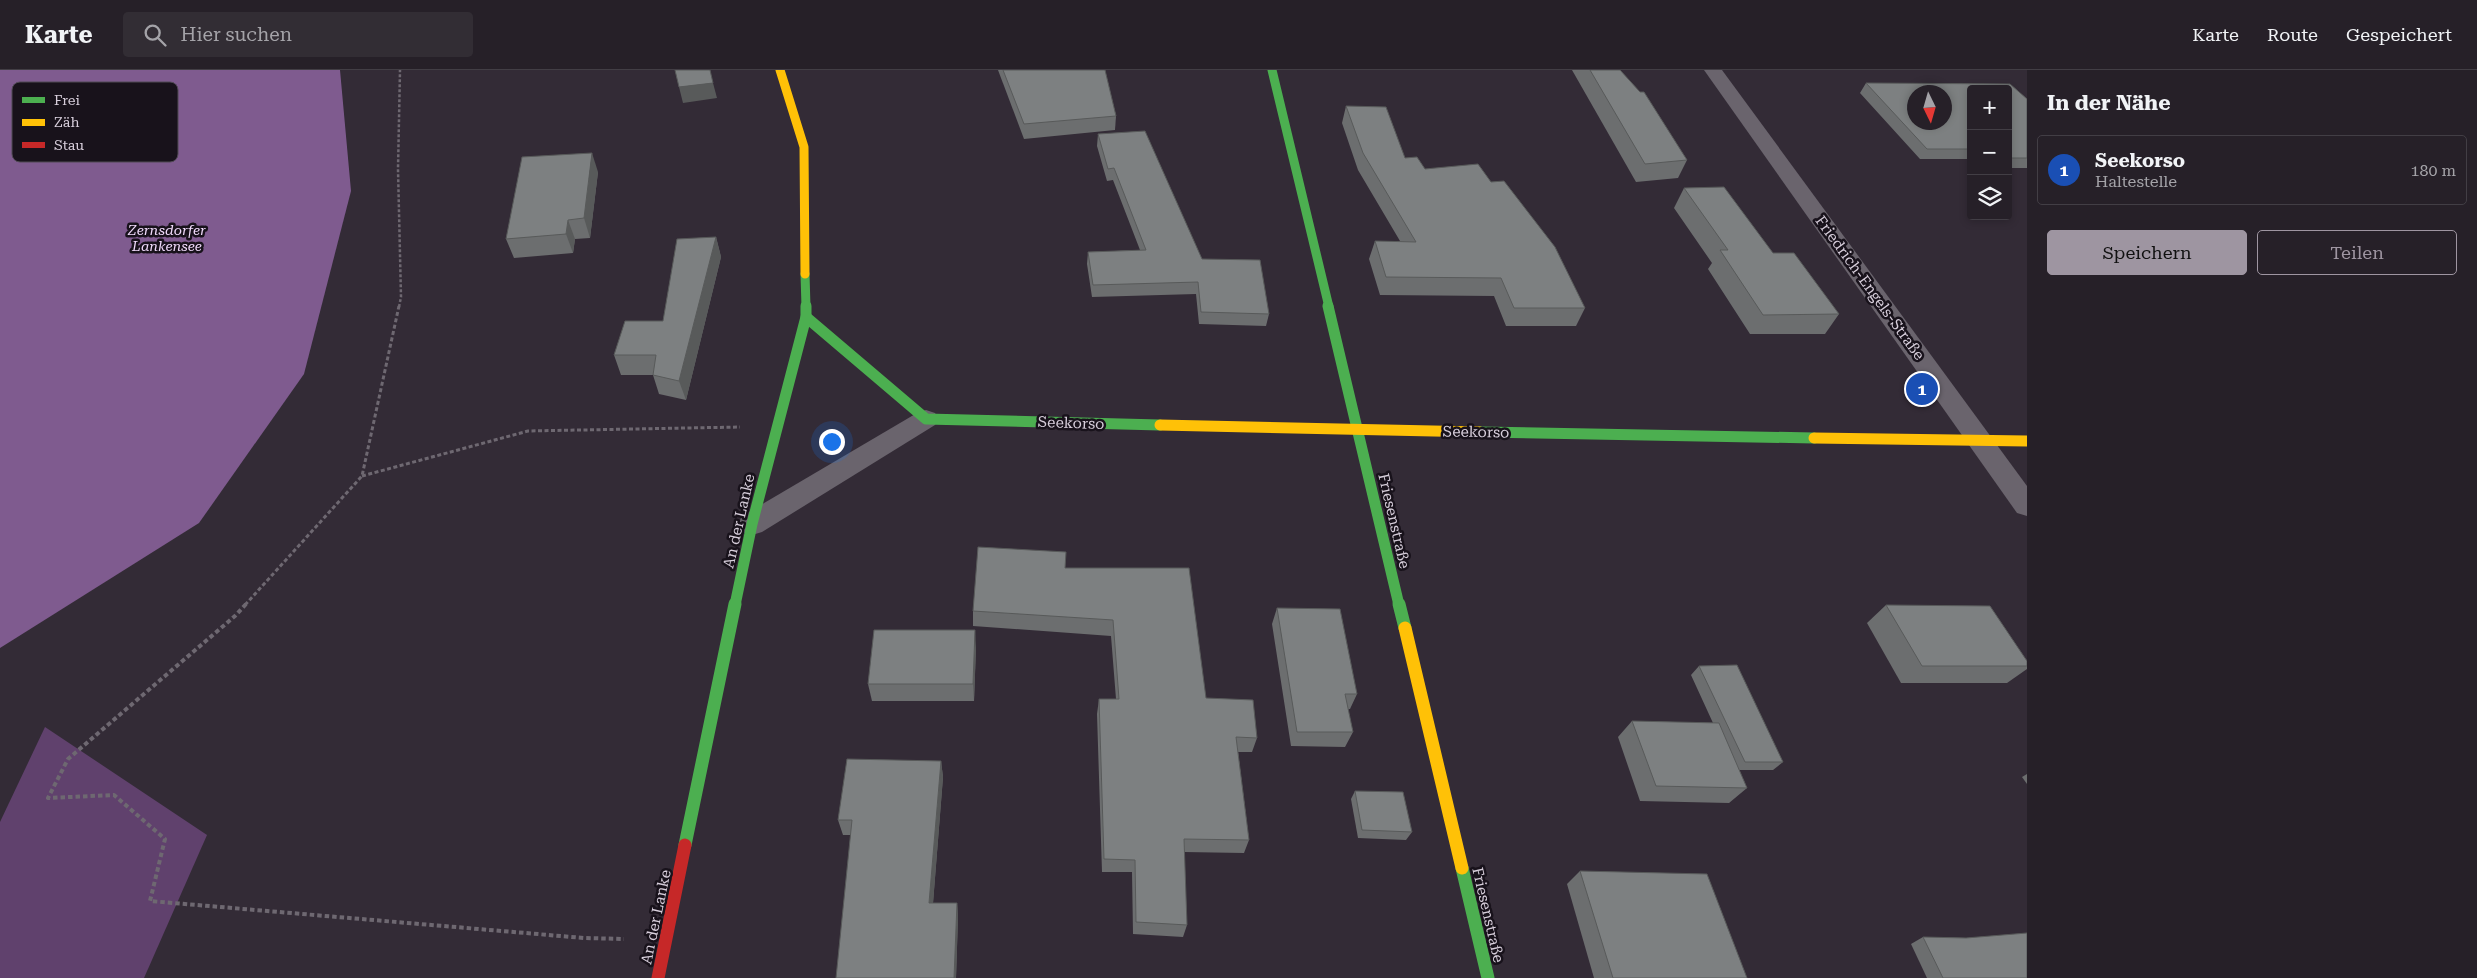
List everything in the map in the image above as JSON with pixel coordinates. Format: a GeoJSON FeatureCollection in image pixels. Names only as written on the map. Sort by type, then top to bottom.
{"type":"FeatureCollection","features":[{"type":"Feature","properties":{"kind":"street","name":"An der Lanke"},"geometry":{"type":"LineString","coordinates":[[658,978],[752,524],[806,317],[804,147],[780,70]]}},
{"type":"Feature","properties":{"kind":"street","name":"Friesenstraße"},"geometry":{"type":"LineString","coordinates":[[1272,70],[1488,978]]}},
{"type":"Feature","properties":{"kind":"street","name":"Friedrich-Engels-Straße"},"geometry":{"type":"LineString","coordinates":[[1713,70],[2027,506]]}},
{"type":"Feature","properties":{"kind":"street"},"geometry":{"type":"LineString","coordinates":[[752,524],[926,419],[806,317]]}},
{"type":"Feature","properties":{"kind":"street","name":"Seekorso"},"geometry":{"type":"LineString","coordinates":[[926,419],[1357,430],[2027,441]]}},
{"type":"Feature","properties":{"kind":"path"},"geometry":{"type":"LineString","coordinates":[[400,70],[398,170],[401,297],[362,476],[235,616],[68,758],[48,798],[114,794],[165,839],[150,901],[584,938],[667,940]]}},
{"type":"Feature","properties":{"kind":"path"},"geometry":{"type":"LineString","coordinates":[[362,476],[528,431],[778,427]]}},
{"type":"Feature","properties":{"kind":"shaded area"},"geometry":{"type":"Polygon","coordinates":[[[45,727],[207,835],[144,978],[0,978],[0,822],[45,727]]]}},
{"type":"Feature","properties":{"kind":"water","name":"Zernsdorfer Lankensee"},"geometry":{"type":"Polygon","coordinates":[[[0,70],[340,70],[351,191],[304,374],[199,523],[0,648],[0,70]]]}},
{"type":"Feature","properties":{"kind":"building"},"geometry":{"type":"Polygon","coordinates":[[[675,70],[710,70],[713,83],[679,87],[675,70]]]}},
{"type":"Feature","properties":{"kind":"building"},"geometry":{"type":"Polygon","coordinates":[[[1003,70],[1105,70],[1116,116],[1024,124],[1003,70]]]}},
{"type":"Feature","properties":{"kind":"building"},"geometry":{"type":"Polygon","coordinates":[[[1590,70],[1620,70],[1640,92],[1644,92],[1687,160],[1645,164],[1590,70]]]}},
{"type":"Feature","properties":{"kind":"building"},"geometry":{"type":"Polygon","coordinates":[[[1866,83],[2010,84],[2011,85],[1967,85],[1967,149],[1927,149],[1909,130],[1952,130],[1952,85],[1907,85],[1907,127],[1866,83]]]}},
{"type":"Feature","properties":{"kind":"building"},"geometry":{"type":"Polygon","coordinates":[[[2012,86],[2027,99],[2027,158],[2012,158],[2012,86]]]}},
{"type":"Feature","properties":{"kind":"building"},"geometry":{"type":"Polygon","coordinates":[[[1346,106],[1386,107],[1405,158],[1417,157],[1425,169],[1478,164],[1491,182],[1504,181],[1555,247],[1585,308],[1514,308],[1501,278],[1386,277],[1375,241],[1416,242],[1363,153],[1346,106]]]}},
{"type":"Feature","properties":{"kind":"building"},"geometry":{"type":"Polygon","coordinates":[[[1145,131],[1202,259],[1260,260],[1269,314],[1201,312],[1198,282],[1093,285],[1088,252],[1146,250],[1114,168],[1108,169],[1098,134],[1145,131]]]}},
{"type":"Feature","properties":{"kind":"building"},"geometry":{"type":"Polygon","coordinates":[[[592,153],[584,218],[568,220],[566,234],[506,239],[522,157],[592,153]]]}},
{"type":"Feature","properties":{"kind":"building"},"geometry":{"type":"Polygon","coordinates":[[[1724,187],[1773,253],[1794,253],[1839,314],[1763,315],[1720,250],[1728,250],[1684,188],[1724,187]]]}},
{"type":"Feature","properties":{"kind":"building"},"geometry":{"type":"Polygon","coordinates":[[[716,237],[679,381],[653,375],[656,355],[614,355],[625,321],[663,321],[677,239],[716,237]]]}},
{"type":"Feature","properties":{"kind":"building"},"geometry":{"type":"Polygon","coordinates":[[[978,547],[1066,552],[1065,568],[1189,568],[1206,698],[1253,700],[1257,738],[1236,737],[1249,840],[1184,839],[1187,925],[1136,922],[1135,860],[1104,859],[1099,699],[1119,699],[1113,620],[973,611],[978,547]]]}},
{"type":"Feature","properties":{"kind":"building"},"geometry":{"type":"Polygon","coordinates":[[[1886,605],[1990,606],[2027,661],[2027,666],[1922,666],[1886,605]]]}},
{"type":"Feature","properties":{"kind":"building"},"geometry":{"type":"Polygon","coordinates":[[[1277,608],[1340,609],[1357,694],[1345,694],[1353,732],[1297,732],[1277,608]]]}},
{"type":"Feature","properties":{"kind":"building"},"geometry":{"type":"Polygon","coordinates":[[[874,630],[975,630],[973,684],[868,684],[874,630]]]}},
{"type":"Feature","properties":{"kind":"building"},"geometry":{"type":"Polygon","coordinates":[[[1737,665],[1783,762],[1745,762],[1699,666],[1737,665]]]}},
{"type":"Feature","properties":{"kind":"building"},"geometry":{"type":"Polygon","coordinates":[[[1632,721],[1719,723],[1747,788],[1656,786],[1632,721]]]}},
{"type":"Feature","properties":{"kind":"building"},"geometry":{"type":"Polygon","coordinates":[[[847,759],[941,761],[929,903],[957,903],[954,978],[836,978],[852,820],[838,820],[847,759]]]}},
{"type":"Feature","properties":{"kind":"building"},"geometry":{"type":"Polygon","coordinates":[[[1355,791],[1403,792],[1412,832],[1362,830],[1355,791]]]}},
{"type":"Feature","properties":{"kind":"building"},"geometry":{"type":"Polygon","coordinates":[[[1580,871],[1707,874],[1747,978],[1613,978],[1580,871]]]}},
{"type":"Feature","properties":{"kind":"building"},"geometry":{"type":"Polygon","coordinates":[[[2027,933],[2027,978],[1943,978],[1923,937],[1966,938],[2027,933]]]}},
{"type":"Feature","properties":{"kind":"traffic: fast"},"geometry":{"type":"LineString","coordinates":[[1272,70],[1405,628]]}},
{"type":"Feature","properties":{"kind":"traffic: fast"},"geometry":{"type":"LineString","coordinates":[[685,845],[752,524],[806,317],[805,274]]}},
{"type":"Feature","properties":{"kind":"traffic: fast"},"geometry":{"type":"LineString","coordinates":[[806,317],[926,419],[1160,425]]}},
{"type":"Feature","properties":{"kind":"traffic: fast"},"geometry":{"type":"LineString","coordinates":[[1480,432],[1814,438]]}},
{"type":"Feature","properties":{"kind":"traffic: fast"},"geometry":{"type":"LineString","coordinates":[[1462,868],[1488,978]]}},
{"type":"Feature","properties":{"kind":"traffic: slow"},"geometry":{"type":"LineString","coordinates":[[780,70],[804,147],[805,274]]}},
{"type":"Feature","properties":{"kind":"traffic: slow"},"geometry":{"type":"LineString","coordinates":[[1160,425],[1480,432]]}},
{"type":"Feature","properties":{"kind":"traffic: slow"},"geometry":{"type":"LineString","coordinates":[[1814,438],[2027,441]]}},
{"type":"Feature","properties":{"kind":"traffic: slow"},"geometry":{"type":"LineString","coordinates":[[1405,628],[1462,868]]}},
{"type":"Feature","properties":{"kind":"traffic: jam"},"geometry":{"type":"LineString","coordinates":[[658,978],[685,845]]}},
{"type":"Feature","properties":{"kind":"place","name":"Seekorso"},"geometry":{"type":"Point","coordinates":[1922,389]}}]}
